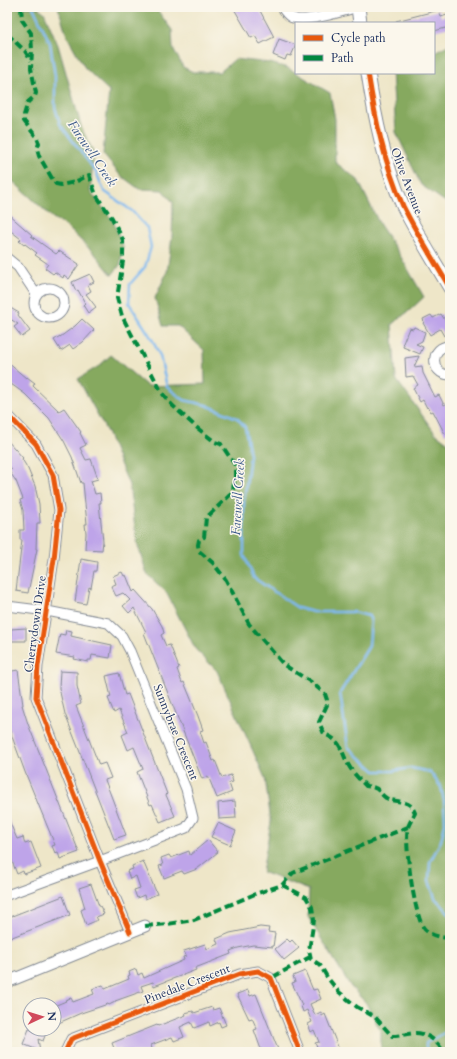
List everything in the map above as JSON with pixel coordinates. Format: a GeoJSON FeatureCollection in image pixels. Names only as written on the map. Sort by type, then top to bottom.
{"type":"FeatureCollection","features":[{"type":"Feature","properties":{"kind":"main road"},"geometry":{"type":"LineString","coordinates":[[358,7],[360,22]]}},
{"type":"Feature","properties":{"kind":"main road","name":"Olive Avenue"},"geometry":{"type":"LineString","coordinates":[[368,74],[376,125],[385,157],[403,205],[415,229],[450,288]]}},
{"type":"Feature","properties":{"kind":"street"},"geometry":{"type":"LineString","coordinates":[[282,7],[284,11],[292,18],[302,19],[330,15],[358,7]]}},
{"type":"Feature","properties":{"kind":"street"},"geometry":{"type":"LineString","coordinates":[[7,258],[18,267],[36,294]]}},
{"type":"Feature","properties":{"kind":"street"},"geometry":{"type":"LineString","coordinates":[[450,346],[443,347],[439,350],[434,358],[438,371],[442,374],[450,375]]}},
{"type":"Feature","properties":{"kind":"street","name":"Cherrydown Drive"},"geometry":{"type":"LineString","coordinates":[[7,414],[36,444],[53,475],[59,510],[54,559],[38,666],[36,698],[100,861],[130,932]]}},
{"type":"Feature","properties":{"kind":"street","name":"Sunnybrae Crescent"},"geometry":{"type":"LineString","coordinates":[[7,606],[47,611],[108,623],[122,636],[130,651],[186,789],[193,818],[186,828],[100,861],[7,894]]}},
{"type":"Feature","properties":{"kind":"street"},"geometry":{"type":"LineString","coordinates":[[7,982],[145,926]]}},
{"type":"Feature","properties":{"kind":"street","name":"Pinedale Crescent"},"geometry":{"type":"LineString","coordinates":[[66,1052],[71,1039],[240,974],[258,971],[271,978],[300,1052]]}},
{"type":"Feature","properties":{"kind":"green space"},"geometry":{"type":"Polygon","coordinates":[[[7,7],[37,7],[44,12],[58,45],[82,129],[94,153],[90,191],[113,221],[123,246],[120,265],[112,275],[95,254],[67,227],[53,218],[7,176],[7,7]]]}},
{"type":"Feature","properties":{"kind":"green space"},"geometry":{"type":"Polygon","coordinates":[[[58,7],[155,7],[172,30],[173,48],[183,67],[193,72],[220,72],[235,59],[270,63],[288,68],[295,72],[295,74],[298,74],[330,93],[335,119],[335,162],[358,180],[380,225],[398,252],[424,297],[392,324],[396,379],[435,433],[450,444],[450,1052],[381,1052],[381,1032],[366,1003],[351,987],[308,917],[309,890],[262,872],[271,822],[265,778],[217,671],[196,650],[166,592],[147,574],[137,543],[129,485],[106,430],[78,379],[99,366],[111,355],[147,386],[205,384],[204,350],[178,326],[163,326],[155,298],[167,272],[172,237],[173,202],[162,190],[139,189],[120,175],[103,154],[109,91],[85,68],[67,36],[58,7]]]}},
{"type":"Feature","properties":{"kind":"green space"},"geometry":{"type":"Polygon","coordinates":[[[450,44],[450,205],[421,185],[396,132],[392,74],[435,74],[435,52],[450,44]]]}},
{"type":"Feature","properties":{"kind":"building"},"geometry":{"type":"Polygon","coordinates":[[[233,7],[258,7],[274,37],[260,44],[255,36],[251,38],[233,7]]]}},
{"type":"Feature","properties":{"kind":"building"},"geometry":{"type":"Polygon","coordinates":[[[439,10],[441,17],[450,14],[450,27],[435,31],[435,22],[396,21],[439,10]]]}},
{"type":"Feature","properties":{"kind":"building"},"geometry":{"type":"Polygon","coordinates":[[[279,39],[295,45],[291,56],[287,55],[285,60],[273,55],[279,39]]]}},
{"type":"Feature","properties":{"kind":"building"},"geometry":{"type":"Polygon","coordinates":[[[7,213],[32,235],[31,236],[56,254],[59,251],[79,264],[69,279],[64,275],[63,278],[55,272],[53,274],[45,268],[48,264],[35,255],[37,253],[19,241],[21,239],[7,228],[7,213]]]}},
{"type":"Feature","properties":{"kind":"building"},"geometry":{"type":"Polygon","coordinates":[[[90,274],[94,282],[88,285],[91,291],[86,294],[96,307],[88,313],[83,305],[85,303],[78,290],[76,291],[72,282],[90,274]]]}},
{"type":"Feature","properties":{"kind":"building"},"geometry":{"type":"Polygon","coordinates":[[[7,306],[19,313],[18,315],[30,331],[22,337],[14,327],[18,324],[7,317],[7,306]]]}},
{"type":"Feature","properties":{"kind":"building"},"geometry":{"type":"Polygon","coordinates":[[[441,314],[450,328],[450,333],[444,336],[440,329],[430,335],[423,323],[423,319],[431,315],[433,318],[441,314]]]}},
{"type":"Feature","properties":{"kind":"building"},"geometry":{"type":"Polygon","coordinates":[[[82,319],[94,330],[83,342],[73,349],[70,345],[61,351],[54,340],[75,326],[82,319]]]}},
{"type":"Feature","properties":{"kind":"building"},"geometry":{"type":"Polygon","coordinates":[[[414,327],[425,332],[422,341],[416,344],[423,347],[420,354],[403,347],[403,343],[409,328],[413,329],[414,327]]]}},
{"type":"Feature","properties":{"kind":"building"},"geometry":{"type":"Polygon","coordinates":[[[419,356],[414,367],[422,366],[423,373],[435,397],[439,395],[444,405],[450,402],[450,431],[445,434],[433,411],[431,412],[428,407],[427,408],[423,400],[420,402],[413,388],[418,385],[413,376],[406,377],[405,358],[419,356]]]}},
{"type":"Feature","properties":{"kind":"building"},"geometry":{"type":"Polygon","coordinates":[[[7,362],[26,378],[27,377],[35,383],[33,386],[59,411],[64,408],[81,432],[80,433],[86,445],[80,448],[86,460],[91,459],[98,479],[91,481],[95,494],[100,493],[101,503],[99,503],[103,541],[102,550],[85,549],[85,524],[87,524],[83,483],[81,483],[72,457],[64,441],[49,418],[25,394],[11,384],[7,389],[7,362]]]}},
{"type":"Feature","properties":{"kind":"building"},"geometry":{"type":"Polygon","coordinates":[[[7,440],[23,458],[22,459],[35,486],[39,504],[40,523],[37,523],[37,549],[28,593],[16,591],[22,540],[20,540],[20,530],[24,530],[23,510],[20,500],[23,499],[16,481],[9,471],[12,469],[7,464],[7,440]]]}},
{"type":"Feature","properties":{"kind":"building"},"geometry":{"type":"Polygon","coordinates":[[[81,559],[97,562],[91,588],[89,587],[86,604],[75,602],[81,559]]]}},
{"type":"Feature","properties":{"kind":"building"},"geometry":{"type":"Polygon","coordinates":[[[122,572],[124,576],[126,575],[133,592],[135,590],[152,609],[162,626],[164,633],[161,635],[166,646],[170,645],[179,668],[177,669],[182,683],[184,682],[203,730],[200,731],[204,743],[206,742],[213,761],[215,760],[222,778],[231,775],[233,782],[229,783],[232,792],[217,798],[208,776],[202,779],[144,633],[146,632],[134,608],[129,613],[123,606],[130,600],[123,593],[116,596],[111,586],[116,584],[113,576],[122,572]]]}},
{"type":"Feature","properties":{"kind":"building"},"geometry":{"type":"Polygon","coordinates":[[[26,628],[26,641],[11,641],[11,629],[26,628]]]}},
{"type":"Feature","properties":{"kind":"building"},"geometry":{"type":"Polygon","coordinates":[[[66,630],[72,631],[71,636],[112,645],[110,658],[92,655],[91,660],[88,660],[88,662],[74,659],[75,657],[56,654],[60,634],[65,635],[66,630]]]}},
{"type":"Feature","properties":{"kind":"building"},"geometry":{"type":"Polygon","coordinates":[[[18,670],[22,705],[28,724],[79,852],[60,859],[58,852],[55,853],[52,846],[55,845],[7,723],[7,672],[18,670]]]}},
{"type":"Feature","properties":{"kind":"building"},"geometry":{"type":"Polygon","coordinates":[[[60,671],[77,672],[77,686],[81,704],[76,706],[99,765],[105,763],[111,778],[105,780],[126,835],[114,839],[65,714],[59,688],[60,671]]]}},
{"type":"Feature","properties":{"kind":"building"},"geometry":{"type":"Polygon","coordinates":[[[119,673],[125,695],[128,694],[175,816],[160,822],[152,804],[150,805],[137,772],[143,769],[134,747],[128,750],[122,735],[128,732],[119,710],[114,713],[108,698],[111,697],[106,676],[119,673]]]}},
{"type":"Feature","properties":{"kind":"building"},"geometry":{"type":"Polygon","coordinates":[[[235,801],[236,818],[219,819],[218,803],[235,801]]]}},
{"type":"Feature","properties":{"kind":"building"},"geometry":{"type":"Polygon","coordinates":[[[7,816],[17,839],[23,837],[25,844],[31,842],[41,868],[24,874],[23,871],[17,874],[7,848],[7,816]]]}},
{"type":"Feature","properties":{"kind":"building"},"geometry":{"type":"Polygon","coordinates":[[[218,823],[236,831],[230,845],[211,837],[218,823]]]}},
{"type":"Feature","properties":{"kind":"building"},"geometry":{"type":"Polygon","coordinates":[[[208,840],[218,852],[197,869],[184,874],[182,871],[164,878],[159,866],[163,865],[161,858],[169,855],[171,858],[189,851],[190,855],[208,840]]]}},
{"type":"Feature","properties":{"kind":"building"},"geometry":{"type":"Polygon","coordinates":[[[143,861],[157,894],[145,899],[144,895],[137,898],[134,890],[140,888],[136,876],[130,879],[127,871],[133,869],[132,866],[143,861]]]}},
{"type":"Feature","properties":{"kind":"building"},"geometry":{"type":"Polygon","coordinates":[[[91,884],[99,906],[104,914],[96,917],[98,920],[86,925],[81,910],[85,908],[79,888],[91,884]]]}},
{"type":"Feature","properties":{"kind":"building"},"geometry":{"type":"Polygon","coordinates":[[[63,896],[70,915],[7,939],[7,918],[63,896]]]}},
{"type":"Feature","properties":{"kind":"building"},"geometry":{"type":"Polygon","coordinates":[[[260,927],[269,928],[268,932],[275,933],[273,947],[253,945],[238,948],[230,951],[231,954],[195,968],[196,970],[154,986],[153,982],[141,986],[143,991],[115,1001],[109,1005],[108,1004],[81,1013],[62,1021],[62,1003],[66,1001],[65,1000],[71,998],[73,1002],[94,994],[92,989],[103,985],[105,989],[129,979],[129,972],[136,969],[138,975],[142,973],[144,978],[184,960],[183,957],[186,956],[184,951],[205,944],[207,949],[218,944],[216,939],[230,933],[260,927]]]}},
{"type":"Feature","properties":{"kind":"building"},"geometry":{"type":"Polygon","coordinates":[[[287,939],[290,942],[292,940],[299,948],[284,960],[275,949],[287,939]]]}},
{"type":"Feature","properties":{"kind":"building"},"geometry":{"type":"Polygon","coordinates":[[[305,971],[313,990],[317,989],[321,999],[310,1004],[315,1015],[321,1012],[322,1016],[325,1014],[340,1052],[319,1052],[315,1043],[319,1042],[314,1030],[311,1032],[308,1024],[312,1022],[307,1010],[303,1012],[302,1005],[292,983],[295,982],[293,976],[305,971]]]}},
{"type":"Feature","properties":{"kind":"building"},"geometry":{"type":"Polygon","coordinates":[[[248,990],[250,996],[256,994],[279,1052],[262,1052],[254,1030],[257,1029],[252,1018],[249,1019],[237,994],[248,990]]]}},
{"type":"Feature","properties":{"kind":"building"},"geometry":{"type":"Polygon","coordinates":[[[212,1007],[213,1010],[219,1008],[226,1025],[221,1027],[219,1022],[210,1026],[209,1022],[194,1028],[191,1022],[180,1027],[184,1037],[174,1041],[172,1037],[151,1045],[152,1049],[146,1052],[121,1052],[120,1049],[115,1051],[112,1043],[186,1015],[185,1013],[193,1011],[194,1013],[212,1007]]]}},
{"type":"Feature","properties":{"kind":"building"},"geometry":{"type":"Polygon","coordinates":[[[26,1037],[44,1037],[43,1041],[38,1039],[40,1051],[23,1044],[26,1037]]]}},
{"type":"Feature","properties":{"kind":"waterway","name":"Farewell Creek"},"geometry":{"type":"LineString","coordinates":[[33,7],[50,43],[55,76],[55,107],[60,124],[96,172],[104,191],[132,211],[147,228],[151,247],[145,267],[130,284],[129,303],[152,339],[160,356],[167,387],[184,400],[206,405],[237,418],[245,427],[250,455],[244,501],[244,555],[254,578],[298,608],[313,612],[354,612],[369,616],[371,621],[369,646],[340,693],[348,747],[375,771],[393,771],[411,768],[430,772],[441,787],[444,801],[445,824],[441,841],[430,862],[429,881],[435,898],[450,914]]}},
{"type":"Feature","properties":{"kind":"waterway"},"geometry":{"type":"LineString","coordinates":[[426,1052],[426,1043],[450,1030]]}},
{"type":"Feature","properties":{"kind":"marked path"},"geometry":{"type":"LineString","coordinates":[[21,7],[22,20],[31,33],[31,68],[36,93],[35,96],[28,102],[24,115],[24,121],[37,138],[39,143],[37,149],[39,156],[56,184],[61,185],[75,182],[89,175],[96,195],[112,218],[123,240],[123,261],[117,298],[122,316],[162,393],[172,405],[196,427],[215,442],[221,444],[235,465],[236,473],[233,489],[229,496],[206,518],[204,537],[199,540],[199,551],[213,563],[226,580],[249,624],[284,665],[311,682],[325,694],[327,705],[319,722],[324,734],[338,743],[349,766],[355,774],[366,786],[377,789],[386,798],[407,803],[413,808],[415,813],[408,827],[407,847],[416,907],[425,930],[439,937],[450,938]]}},
{"type":"Feature","properties":{"kind":"marked path"},"geometry":{"type":"LineString","coordinates":[[7,34],[25,51],[31,61]]}},
{"type":"Feature","properties":{"kind":"marked path"},"geometry":{"type":"LineString","coordinates":[[145,926],[194,920],[255,894],[282,885],[293,873],[408,827]]}},
{"type":"Feature","properties":{"kind":"marked path"},"geometry":{"type":"LineString","coordinates":[[282,885],[306,897],[312,907],[314,920],[309,950],[311,959],[320,965],[339,992],[357,1007],[375,1017],[392,1036],[414,1033],[423,1034],[432,1038],[443,1052]]}},
{"type":"Feature","properties":{"kind":"marked path"},"geometry":{"type":"LineString","coordinates":[[280,973],[271,978],[310,957]]}},
{"type":"Feature","properties":{"kind":"cycle path"},"geometry":{"type":"LineString","coordinates":[[368,74],[385,157],[396,190],[414,227],[450,288]]}},
{"type":"Feature","properties":{"kind":"cycle path"},"geometry":{"type":"LineString","coordinates":[[7,414],[36,444],[53,475],[59,510],[54,559],[38,666],[36,697],[100,861],[130,932]]}},
{"type":"Feature","properties":{"kind":"cycle path"},"geometry":{"type":"LineString","coordinates":[[65,1052],[71,1039],[240,974],[258,971],[271,978],[300,1052]]}}]}
